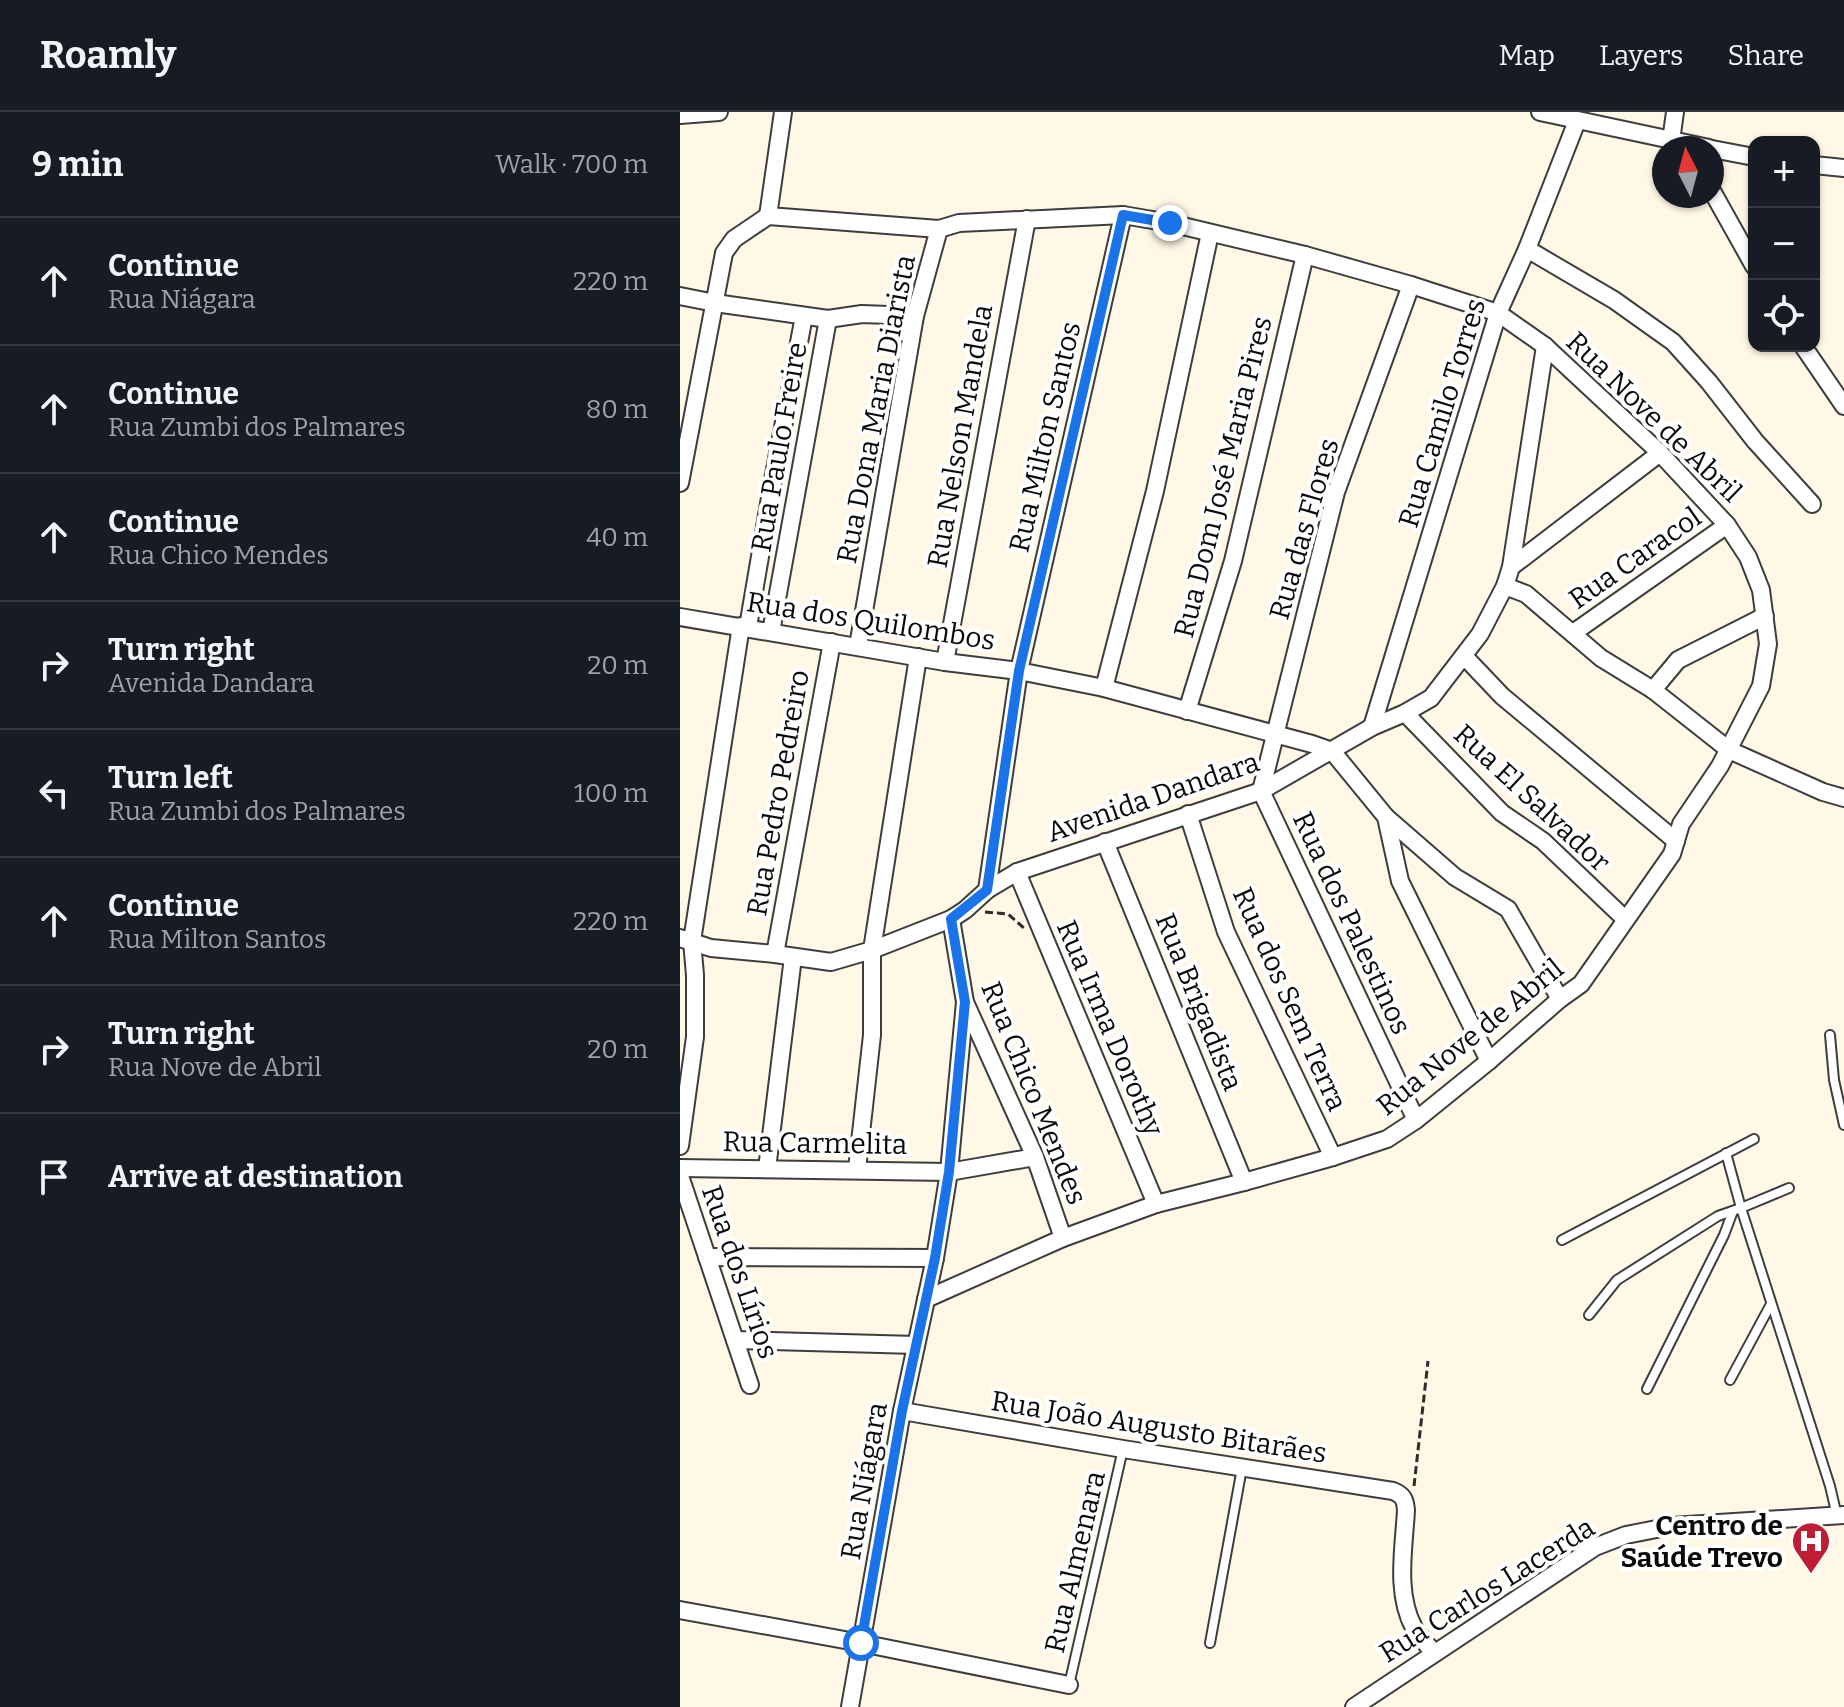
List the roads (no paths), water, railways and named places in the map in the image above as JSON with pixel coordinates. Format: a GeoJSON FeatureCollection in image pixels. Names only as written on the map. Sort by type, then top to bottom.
{"type":"FeatureCollection","features":[{"type":"Feature","properties":{"kind":"street"},"geometry":{"type":"LineString","coordinates":[[680,115],[719,112]]}},
{"type":"Feature","properties":{"kind":"street"},"geometry":{"type":"LineString","coordinates":[[680,483],[724,253],[734,239],[768,216],[783,112]]}},
{"type":"Feature","properties":{"kind":"street"},"geometry":{"type":"LineString","coordinates":[[1540,112],[1652,137]]}},
{"type":"Feature","properties":{"kind":"street"},"geometry":{"type":"LineString","coordinates":[[1672,136],[1675,112]]}},
{"type":"Feature","properties":{"kind":"street","name":"Rua Camilo Torres"},"geometry":{"type":"LineString","coordinates":[[1372,727],[1498,313],[1527,249],[1577,121]]}},
{"type":"Feature","properties":{"kind":"street"},"geometry":{"type":"LineString","coordinates":[[1724,151],[1748,156]]}},
{"type":"Feature","properties":{"kind":"street"},"geometry":{"type":"LineString","coordinates":[[1820,166],[1844,168]]}},
{"type":"Feature","properties":{"kind":"street"},"geometry":{"type":"LineString","coordinates":[[1722,208],[1748,255]]}},
{"type":"Feature","properties":{"kind":"street","name":"Rua Nove de Abril"},"geometry":{"type":"LineString","coordinates":[[768,216],[939,229],[959,223],[1123,215],[1305,255],[1498,313],[1545,346],[1660,453],[1727,525],[1748,557],[1761,590],[1765,616],[1768,644],[1761,686],[1720,766],[1681,824],[1672,854],[1581,984],[1489,1061],[1416,1120],[1387,1139],[1333,1157],[1156,1204],[1063,1238],[926,1299]]}},
{"type":"Feature","properties":{"kind":"street","name":"Rua Milton Santos"},"geometry":{"type":"LineString","coordinates":[[987,890],[1019,671],[1123,215]]}},
{"type":"Feature","properties":{"kind":"street","name":"Rua Nelson Mandela"},"geometry":{"type":"LineString","coordinates":[[945,662],[1027,219]]}},
{"type":"Feature","properties":{"kind":"street","name":"Rua Dona Maria Diarista"},"geometry":{"type":"LineString","coordinates":[[858,646],[915,316],[939,229]]}},
{"type":"Feature","properties":{"kind":"street"},"geometry":{"type":"LineString","coordinates":[[1104,688],[1155,491],[1210,233]]}},
{"type":"Feature","properties":{"kind":"street"},"geometry":{"type":"LineString","coordinates":[[1527,249],[1614,300],[1673,342],[1812,504]]}},
{"type":"Feature","properties":{"kind":"street","name":"Rua Dom José Maria Pires"},"geometry":{"type":"LineString","coordinates":[[1187,711],[1233,561],[1305,255]]}},
{"type":"Feature","properties":{"kind":"street","name":"Rua das Flores"},"geometry":{"type":"LineString","coordinates":[[1261,791],[1336,492],[1411,285]]}},
{"type":"Feature","properties":{"kind":"street"},"geometry":{"type":"LineString","coordinates":[[680,296],[828,319],[862,314],[915,316]]}},
{"type":"Feature","properties":{"kind":"street","name":"Rua Paulo Freire"},"geometry":{"type":"LineString","coordinates":[[680,1146],[695,1037],[695,975],[686,946],[804,316]]}},
{"type":"Feature","properties":{"kind":"street","name":"Rua Paulo Freire"},"geometry":{"type":"LineString","coordinates":[[771,632],[828,319]]}},
{"type":"Feature","properties":{"kind":"street","name":"Avenida Dandara"},"geometry":{"type":"LineString","coordinates":[[686,946],[831,962],[872,950],[958,914],[987,890],[1017,872],[1261,791],[1372,727],[1431,698],[1480,634],[1505,586],[1511,567],[1545,346]]}},
{"type":"Feature","properties":{"kind":"street"},"geometry":{"type":"LineString","coordinates":[[1807,352],[1844,406]]}},
{"type":"Feature","properties":{"kind":"street"},"geometry":{"type":"LineString","coordinates":[[1511,567],[1660,453]]}},
{"type":"Feature","properties":{"kind":"street"},"geometry":{"type":"LineString","coordinates":[[773,480],[798,485]]}},
{"type":"Feature","properties":{"kind":"street","name":"Rua Caracol"},"geometry":{"type":"LineString","coordinates":[[1573,633],[1727,525]]}},
{"type":"Feature","properties":{"kind":"street"},"geometry":{"type":"LineString","coordinates":[[1505,586],[1526,594],[1601,658],[1653,690],[1729,750],[1823,792],[1844,798]]}},
{"type":"Feature","properties":{"kind":"street"},"geometry":{"type":"LineString","coordinates":[[1653,690],[1678,660],[1765,616]]}},
{"type":"Feature","properties":{"kind":"street","name":"Rua dos Quilombos"},"geometry":{"type":"LineString","coordinates":[[680,617],[945,662],[1019,671],[1104,688],[1332,751]]}},
{"type":"Feature","properties":{"kind":"street","name":"Rua Pedro Pedreiro"},"geometry":{"type":"LineString","coordinates":[[775,954],[832,642]]}},
{"type":"Feature","properties":{"kind":"street"},"geometry":{"type":"LineString","coordinates":[[1464,656],[1502,696],[1676,841]]}},
{"type":"Feature","properties":{"kind":"street"},"geometry":{"type":"LineString","coordinates":[[857,1169],[872,1035],[872,950],[918,657]]}},
{"type":"Feature","properties":{"kind":"street","name":"Rua El Salvador"},"geometry":{"type":"LineString","coordinates":[[1405,713],[1502,813],[1543,841],[1625,919]]}},
{"type":"Feature","properties":{"kind":"street"},"geometry":{"type":"LineString","coordinates":[[1332,751],[1386,817],[1455,877],[1508,909],[1560,999]]}},
{"type":"Feature","properties":{"kind":"street","name":"Rua dos Palestinos"},"geometry":{"type":"LineString","coordinates":[[1261,791],[1416,1120]]}},
{"type":"Feature","properties":{"kind":"street","name":"Rua dos Sem Terra"},"geometry":{"type":"LineString","coordinates":[[1188,814],[1226,932],[1333,1157]]}},
{"type":"Feature","properties":{"kind":"street"},"geometry":{"type":"LineString","coordinates":[[1386,817],[1400,881],[1489,1061]]}},
{"type":"Feature","properties":{"kind":"street","name":"Rua Brigadista"},"geometry":{"type":"LineString","coordinates":[[1105,842],[1244,1182]]}},
{"type":"Feature","properties":{"kind":"street","name":"Rua Irma Dorothy"},"geometry":{"type":"LineString","coordinates":[[1017,872],[1156,1204]]}},
{"type":"Feature","properties":{"kind":"street","name":"Rua Chico Mendes"},"geometry":{"type":"LineString","coordinates":[[958,914],[965,1002],[1035,1157],[1063,1238]]}},
{"type":"Feature","properties":{"kind":"street"},"geometry":{"type":"LineString","coordinates":[[767,1169],[793,957]]}},
{"type":"Feature","properties":{"kind":"street","name":"Rua Niágara"},"geometry":{"type":"LineString","coordinates":[[850,1707],[902,1411],[935,1258],[949,1172],[965,1002]]}},
{"type":"Feature","properties":{"kind":"street","name":"Rua Carmelita"},"geometry":{"type":"LineString","coordinates":[[680,1168],[949,1172],[1035,1157]]}},
{"type":"Feature","properties":{"kind":"street","name":"Rua dos Lírios"},"geometry":{"type":"LineString","coordinates":[[680,1176],[750,1385]]}},
{"type":"Feature","properties":{"kind":"street"},"geometry":{"type":"LineString","coordinates":[[707,1257],[935,1258]]}},
{"type":"Feature","properties":{"kind":"street"},"geometry":{"type":"LineString","coordinates":[[735,1340],[916,1345]]}},
{"type":"Feature","properties":{"kind":"street","name":"Rua João Augusto Bitarães"},"geometry":{"type":"LineString","coordinates":[[902,1411],[1400,1494],[1405,1500],[1402,1575],[1405,1600],[1414,1627],[1434,1653]]}},
{"type":"Feature","properties":{"kind":"street","name":"Rua Carlos Lacerda"},"geometry":{"type":"LineString","coordinates":[[1354,1707],[1595,1547],[1626,1535],[1672,1526],[1841,1515]]}},
{"type":"Feature","properties":{"kind":"street"},"geometry":{"type":"LineString","coordinates":[[680,1610],[1069,1685]]}},
{"type":"Feature","properties":{"kind":"lane"},"geometry":{"type":"LineString","coordinates":[[1830,1035],[1834,1080],[1844,1125]]}},
{"type":"Feature","properties":{"kind":"lane"},"geometry":{"type":"LineString","coordinates":[[1562,1240],[1754,1139]]}},
{"type":"Feature","properties":{"kind":"lane"},"geometry":{"type":"LineString","coordinates":[[1726,1153],[1737,1210],[1841,1515]]}},
{"type":"Feature","properties":{"kind":"lane"},"geometry":{"type":"LineString","coordinates":[[1589,1315],[1617,1280],[1718,1216],[1789,1188]]}},
{"type":"Feature","properties":{"kind":"lane"},"geometry":{"type":"LineString","coordinates":[[1647,1389],[1737,1210]]}},
{"type":"Feature","properties":{"kind":"lane"},"geometry":{"type":"LineString","coordinates":[[1730,1380],[1771,1304]]}},
{"type":"Feature","properties":{"kind":"lane","name":"Rua Almenara"},"geometry":{"type":"LineString","coordinates":[[1069,1685],[1123,1449]]}},
{"type":"Feature","properties":{"kind":"lane"},"geometry":{"type":"LineString","coordinates":[[1210,1643],[1242,1468]]}},
{"type":"Feature","properties":{"kind":"place","name":"Centro de Saúde Trevo"},"geometry":{"type":"Point","coordinates":[1811,1575]}}]}
